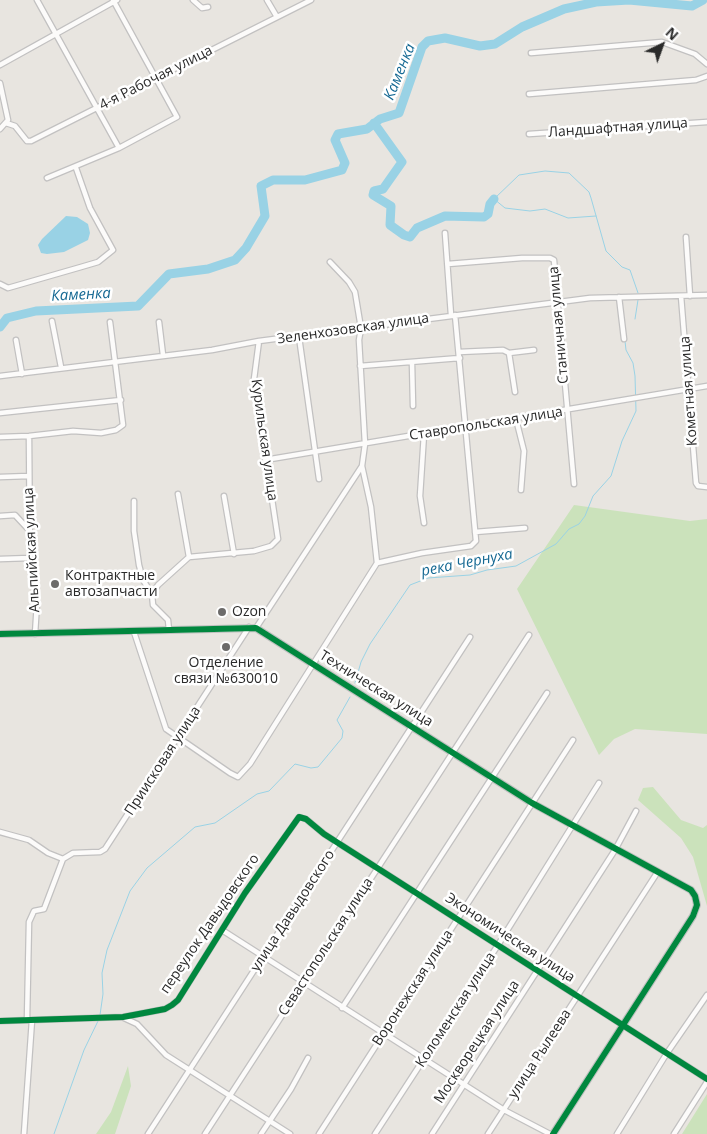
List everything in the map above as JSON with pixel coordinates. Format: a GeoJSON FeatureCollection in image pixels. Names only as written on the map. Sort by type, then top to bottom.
{"type":"FeatureCollection","features":[{"type":"Feature","properties":{"kind":"street"},"geometry":{"type":"LineString","coordinates":[[37,0],[119,148]]}},
{"type":"Feature","properties":{"kind":"street"},"geometry":{"type":"LineString","coordinates":[[0,65],[57,35],[115,0],[177,117],[119,148],[76,168],[47,178]]}},
{"type":"Feature","properties":{"kind":"street"},"geometry":{"type":"LineString","coordinates":[[193,0],[202,8],[208,7]]}},
{"type":"Feature","properties":{"kind":"street"},"geometry":{"type":"LineString","coordinates":[[267,0],[277,17]]}},
{"type":"Feature","properties":{"kind":"street","name":"4-я Рабочая улица"},"geometry":{"type":"LineString","coordinates":[[6,123],[15,126],[27,141],[31,141],[98,109],[156,77],[311,0]]}},
{"type":"Feature","properties":{"kind":"street"},"geometry":{"type":"LineString","coordinates":[[531,53],[662,42],[695,54],[707,64]]}},
{"type":"Feature","properties":{"kind":"street"},"geometry":{"type":"LineString","coordinates":[[528,94],[696,80],[707,76]]}},
{"type":"Feature","properties":{"kind":"street"},"geometry":{"type":"LineString","coordinates":[[0,83],[8,115],[6,123],[0,129]]}},
{"type":"Feature","properties":{"kind":"street","name":"Ландшафтная улица"},"geometry":{"type":"LineString","coordinates":[[529,134],[707,122]]}},
{"type":"Feature","properties":{"kind":"street"},"geometry":{"type":"LineString","coordinates":[[0,284],[8,288],[98,262],[113,250],[90,208],[76,168]]}},
{"type":"Feature","properties":{"kind":"street"},"geometry":{"type":"LineString","coordinates":[[377,563],[422,552],[471,546],[476,542],[464,427],[460,358],[453,315],[445,233]]}},
{"type":"Feature","properties":{"kind":"street"},"geometry":{"type":"LineString","coordinates":[[686,238],[690,296]]}},
{"type":"Feature","properties":{"kind":"street","name":"Станичная улица"},"geometry":{"type":"LineString","coordinates":[[448,264],[550,258],[556,263],[566,410],[574,484]]}},
{"type":"Feature","properties":{"kind":"street"},"geometry":{"type":"LineString","coordinates":[[134,632],[162,724],[177,739],[238,777],[250,764],[377,563],[371,507],[362,466],[365,444],[360,366],[360,328],[352,286],[330,262]]}},
{"type":"Feature","properties":{"kind":"street","name":"Зеленхозовская улица"},"geometry":{"type":"LineString","coordinates":[[0,376],[212,350],[259,341],[453,315],[619,297],[707,295]]}},
{"type":"Feature","properties":{"kind":"street","name":"Кометная улица"},"geometry":{"type":"LineString","coordinates":[[681,296],[696,483],[698,486],[707,487]]}},
{"type":"Feature","properties":{"kind":"street"},"geometry":{"type":"LineString","coordinates":[[619,297],[624,339]]}},
{"type":"Feature","properties":{"kind":"street"},"geometry":{"type":"LineString","coordinates":[[52,321],[61,368]]}},
{"type":"Feature","properties":{"kind":"street"},"geometry":{"type":"LineString","coordinates":[[0,437],[73,431],[101,433],[116,430],[123,425],[110,322]]}},
{"type":"Feature","properties":{"kind":"street"},"geometry":{"type":"LineString","coordinates":[[159,322],[163,355]]}},
{"type":"Feature","properties":{"kind":"street"},"geometry":{"type":"LineString","coordinates":[[299,337],[319,479]]}},
{"type":"Feature","properties":{"kind":"street"},"geometry":{"type":"LineString","coordinates":[[16,340],[22,374]]}},
{"type":"Feature","properties":{"kind":"street","name":"Курильская улица"},"geometry":{"type":"LineString","coordinates":[[234,554],[271,546],[278,539],[254,379],[259,341]]}},
{"type":"Feature","properties":{"kind":"street"},"geometry":{"type":"LineString","coordinates":[[459,352],[503,350],[510,353],[534,350]]}},
{"type":"Feature","properties":{"kind":"street"},"geometry":{"type":"LineString","coordinates":[[510,353],[515,392]]}},
{"type":"Feature","properties":{"kind":"street"},"geometry":{"type":"LineString","coordinates":[[360,366],[460,358]]}},
{"type":"Feature","properties":{"kind":"street"},"geometry":{"type":"LineString","coordinates":[[412,363],[413,406]]}},
{"type":"Feature","properties":{"kind":"street","name":"Ставропольская улица"},"geometry":{"type":"LineString","coordinates":[[265,460],[707,386]]}},
{"type":"Feature","properties":{"kind":"street"},"geometry":{"type":"LineString","coordinates":[[0,413],[121,400]]}},
{"type":"Feature","properties":{"kind":"street"},"geometry":{"type":"LineString","coordinates":[[516,419],[524,451],[521,490]]}},
{"type":"Feature","properties":{"kind":"street"},"geometry":{"type":"LineString","coordinates":[[424,434],[420,496],[424,522]]}},
{"type":"Feature","properties":{"kind":"street","name":"Альпийская улица"},"geometry":{"type":"LineString","coordinates":[[29,436],[30,558],[37,603],[35,634]]}},
{"type":"Feature","properties":{"kind":"street"},"geometry":{"type":"LineString","coordinates":[[0,634],[256,628],[362,466]]}},
{"type":"Feature","properties":{"kind":"street"},"geometry":{"type":"LineString","coordinates":[[0,477],[29,476]]}},
{"type":"Feature","properties":{"kind":"street"},"geometry":{"type":"LineString","coordinates":[[178,494],[189,557]]}},
{"type":"Feature","properties":{"kind":"street"},"geometry":{"type":"LineString","coordinates":[[152,594],[158,585],[189,557],[234,554],[224,496]]}},
{"type":"Feature","properties":{"kind":"street"},"geometry":{"type":"LineString","coordinates":[[134,501],[134,531],[143,580],[152,594],[153,604],[168,620],[169,630]]}},
{"type":"Feature","properties":{"kind":"street"},"geometry":{"type":"LineString","coordinates":[[0,516],[15,515],[29,531]]}},
{"type":"Feature","properties":{"kind":"street"},"geometry":{"type":"LineString","coordinates":[[475,532],[525,528]]}},
{"type":"Feature","properties":{"kind":"street"},"geometry":{"type":"LineString","coordinates":[[0,559],[30,558]]}},
{"type":"Feature","properties":{"kind":"street","name":"Приисковая улица"},"geometry":{"type":"LineString","coordinates":[[63,859],[74,854],[100,852],[109,844],[249,628]]}},
{"type":"Feature","properties":{"kind":"street","name":"Техническая улица"},"geometry":{"type":"LineString","coordinates":[[256,628],[532,803],[691,890],[697,905],[680,937],[622,1024]]}},
{"type":"Feature","properties":{"kind":"street","name":"Севастопольская улица"},"geometry":{"type":"LineString","coordinates":[[205,1134],[529,635]]}},
{"type":"Feature","properties":{"kind":"street","name":"улица Давыдовского"},"geometry":{"type":"LineString","coordinates":[[148,1134],[338,843],[470,636]]}},
{"type":"Feature","properties":{"kind":"street"},"geometry":{"type":"LineString","coordinates":[[342,1008],[547,694]]}},
{"type":"Feature","properties":{"kind":"street","name":"Воронежская улица"},"geometry":{"type":"LineString","coordinates":[[319,1134],[573,740]]}},
{"type":"Feature","properties":{"kind":"street","name":"Коломенская улица"},"geometry":{"type":"LineString","coordinates":[[375,1134],[498,945],[599,783]]}},
{"type":"Feature","properties":{"kind":"street","name":"Москворецкая улица"},"geometry":{"type":"LineString","coordinates":[[432,1134],[615,850],[636,811]]}},
{"type":"Feature","properties":{"kind":"street","name":"Экономическая улица"},"geometry":{"type":"LineString","coordinates":[[299,817],[667,1053],[707,1081]]}},
{"type":"Feature","properties":{"kind":"street","name":"переулок Давыдовского"},"geometry":{"type":"LineString","coordinates":[[0,1021],[124,1017],[157,1011],[172,1005],[266,862],[299,817]]}},
{"type":"Feature","properties":{"kind":"street"},"geometry":{"type":"LineString","coordinates":[[0,832],[29,840],[48,853],[63,859],[44,908],[34,911],[29,922],[29,1020],[24,1134]]}},
{"type":"Feature","properties":{"kind":"street","name":"улица Рылеева"},"geometry":{"type":"LineString","coordinates":[[488,1134],[657,873]]}},
{"type":"Feature","properties":{"kind":"street"},"geometry":{"type":"LineString","coordinates":[[222,930],[504,1110],[551,1134],[622,1024]]}},
{"type":"Feature","properties":{"kind":"street"},"geometry":{"type":"LineString","coordinates":[[617,1134],[667,1053],[707,995]]}},
{"type":"Feature","properties":{"kind":"street"},"geometry":{"type":"LineString","coordinates":[[124,1017],[137,1024],[166,1055],[290,1134]]}},
{"type":"Feature","properties":{"kind":"street"},"geometry":{"type":"LineString","coordinates":[[261,1134],[292,1089],[308,1058]]}},
{"type":"Feature","properties":{"kind":"street"},"geometry":{"type":"LineString","coordinates":[[674,1134],[707,1081]]}},
{"type":"Feature","properties":{"kind":"green space"},"geometry":{"type":"Polygon","coordinates":[[[574,505],[690,521],[707,519],[707,734],[635,729],[614,739],[599,755],[517,589],[574,505]]]}},
{"type":"Feature","properties":{"kind":"green space"},"geometry":{"type":"Polygon","coordinates":[[[653,787],[681,820],[703,828],[707,825],[707,906],[693,857],[681,838],[638,800],[643,788],[653,787]]]}},
{"type":"Feature","properties":{"kind":"green space"},"geometry":{"type":"Polygon","coordinates":[[[128,1066],[131,1086],[115,1134],[96,1134],[111,1112],[128,1066]]]}},
{"type":"Feature","properties":{"kind":"green space"},"geometry":{"type":"Polygon","coordinates":[[[707,1094],[707,1134],[682,1134],[707,1094]]]}},
{"type":"Feature","properties":{"kind":"water"},"geometry":{"type":"Polygon","coordinates":[[[66,216],[77,217],[88,224],[90,233],[88,240],[64,252],[41,253],[38,245],[42,239],[66,216]]]}},
{"type":"Feature","properties":{"kind":"waterway","name":"Каменка"},"geometry":{"type":"LineString","coordinates":[[0,327],[7,318],[36,311],[138,306],[169,274],[208,269],[235,260],[246,248],[265,216],[261,186],[273,180],[305,180],[342,170],[345,163],[335,140],[338,134],[367,129],[380,119],[399,113],[422,47],[428,41],[445,38],[480,46],[495,44],[522,27],[564,9],[596,2],[629,0],[692,6],[703,0]]}},
{"type":"Feature","properties":{"kind":"waterway"},"geometry":{"type":"LineString","coordinates":[[374,123],[402,162],[383,189],[374,191],[373,195],[391,206],[390,225],[404,235],[410,237],[417,228],[445,216],[484,217],[488,214],[490,204],[494,199]]}},
{"type":"Feature","properties":{"kind":"waterway","name":"река Чернуха"},"geometry":{"type":"LineString","coordinates":[[596,216],[568,218],[545,209],[530,211],[505,208],[494,199],[519,175],[545,171],[569,173],[589,192],[591,198],[606,251],[622,267],[630,270],[638,293]]}},
{"type":"Feature","properties":{"kind":"waterway","name":"река Чернуха"},"geometry":{"type":"LineString","coordinates":[[635,319],[638,300]]}},
{"type":"Feature","properties":{"kind":"waterway","name":"река Чернуха"},"geometry":{"type":"LineString","coordinates":[[355,683],[361,662],[370,644],[410,585],[428,578],[470,575],[487,570],[516,566],[556,544],[569,529],[579,524],[585,516],[593,496],[611,476],[622,441],[636,411],[633,363],[626,350],[625,341]]}},
{"type":"Feature","properties":{"kind":"waterway","name":"река Чернуха"},"geometry":{"type":"LineString","coordinates":[[100,1015],[103,994],[102,973],[107,950],[130,891],[147,868],[195,827],[215,823],[257,794],[269,791],[295,764],[311,768],[318,767],[342,738],[343,731],[337,720],[350,697]]}},
{"type":"Feature","properties":{"kind":"waterway","name":"река Чернуха"},"geometry":{"type":"LineString","coordinates":[[54,1134],[84,1050],[99,1019]]}},
{"type":"Feature","properties":{"kind":"cycle path"},"geometry":{"type":"LineString","coordinates":[[0,634],[256,628],[532,803],[691,890],[697,905],[693,916],[553,1134]]}},
{"type":"Feature","properties":{"kind":"cycle path"},"geometry":{"type":"LineString","coordinates":[[0,1021],[123,1017],[165,1009],[172,1005],[178,1000],[245,893],[299,817],[306,819],[324,834],[707,1079]]}},
{"type":"Feature","properties":{"kind":"place","name":"Контрактные автозапчасти"},"geometry":{"type":"Point","coordinates":[55,584]}},
{"type":"Feature","properties":{"kind":"place","name":"Ozon"},"geometry":{"type":"Point","coordinates":[222,612]}},
{"type":"Feature","properties":{"kind":"place","name":"Отделение связи №630010"},"geometry":{"type":"Point","coordinates":[226,647]}}]}
